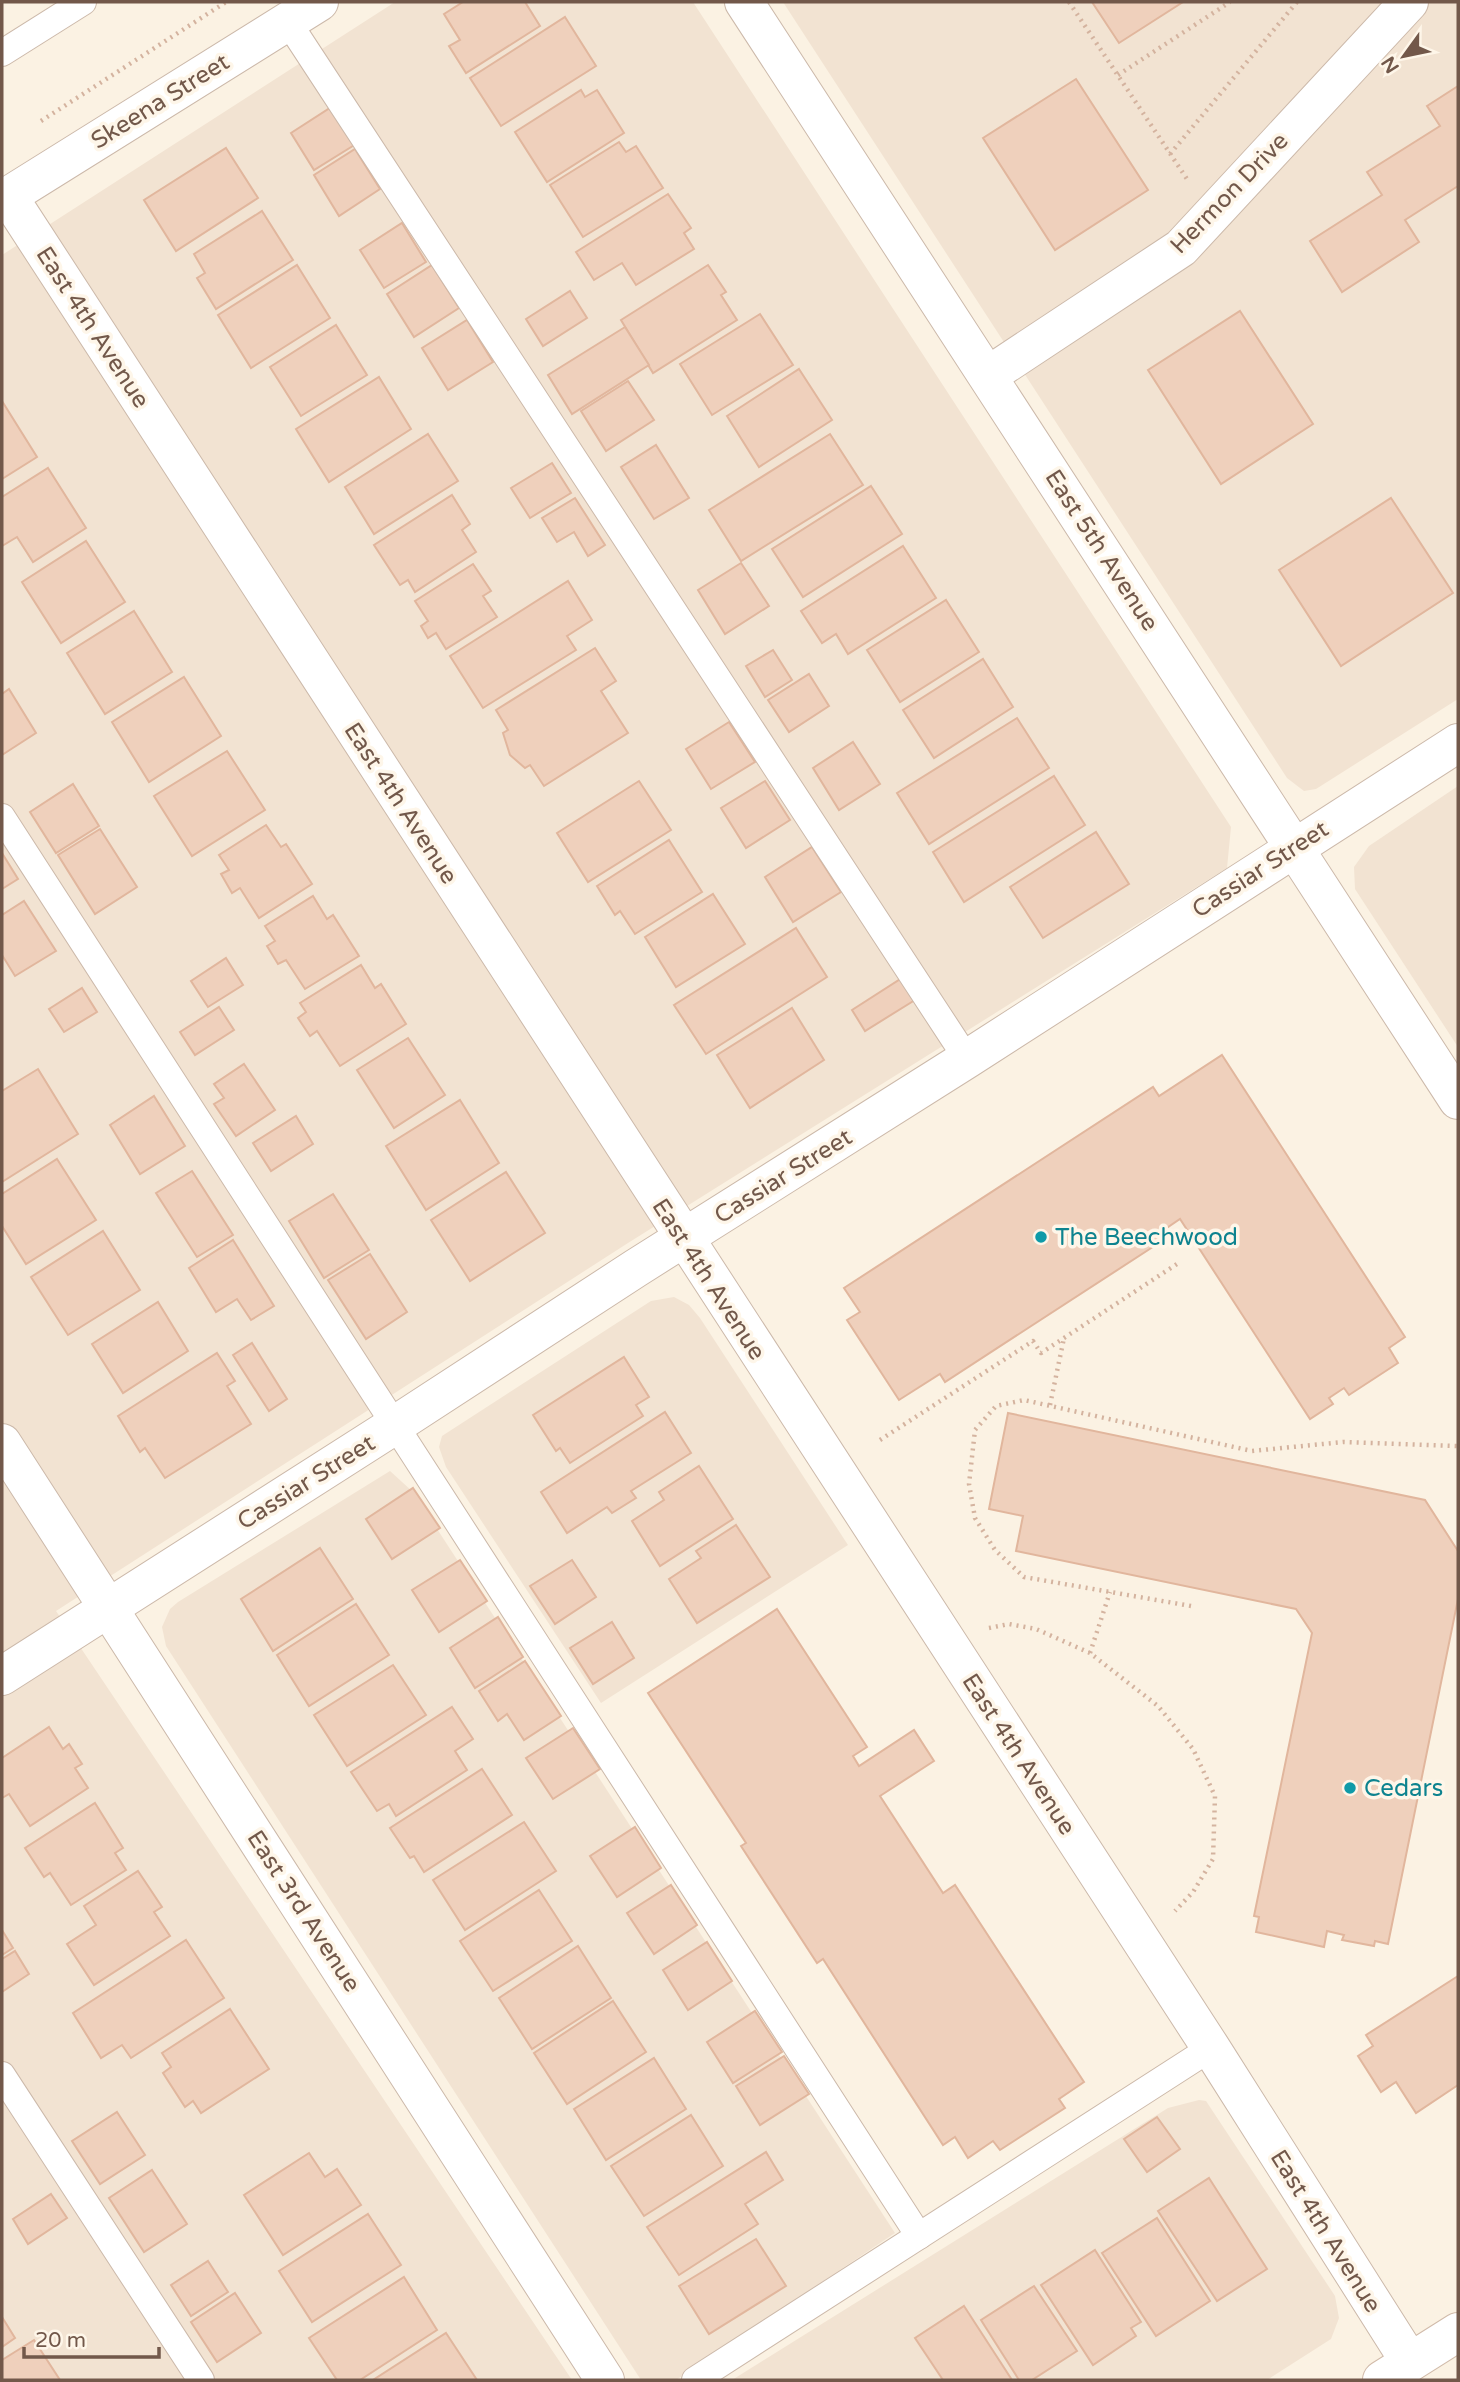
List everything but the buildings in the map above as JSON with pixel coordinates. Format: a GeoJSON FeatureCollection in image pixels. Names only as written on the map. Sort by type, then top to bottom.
{"type":"FeatureCollection","features":[{"type":"Feature","properties":{"kind":"street","name":"Skeena Street"},"geometry":{"type":"LineString","coordinates":[[5,198],[319,2]]}},
{"type":"Feature","properties":{"kind":"street","name":"East 5th Avenue"},"geometry":{"type":"LineString","coordinates":[[744,2],[1458,1100]]}},
{"type":"Feature","properties":{"kind":"street","name":"Hermon Drive"},"geometry":{"type":"LineString","coordinates":[[989,375],[1181,248],[1409,2]]}},
{"type":"Feature","properties":{"kind":"street","name":"East 4th Avenue"},"geometry":{"type":"LineString","coordinates":[[5,198],[1211,2048],[1396,2371]]}},
{"type":"Feature","properties":{"kind":"street","name":"Cassiar Street"},"geometry":{"type":"LineString","coordinates":[[2,1676],[1458,743]]}},
{"type":"Feature","properties":{"kind":"street","name":"East 3rd Avenue"},"geometry":{"type":"LineString","coordinates":[[2,1443],[605,2380]]}},
{"type":"Feature","properties":{"kind":"street"},"geometry":{"type":"LineString","coordinates":[[1396,2371],[1458,2332]]}},
{"type":"Feature","properties":{"kind":"lane"},"geometry":{"type":"LineString","coordinates":[[2,53],[83,2]]}},
{"type":"Feature","properties":{"kind":"lane"},"geometry":{"type":"LineString","coordinates":[[288,22],[967,1059]]}},
{"type":"Feature","properties":{"kind":"lane"},"geometry":{"type":"LineString","coordinates":[[2,817],[919,2236]]}},
{"type":"Feature","properties":{"kind":"lane"},"geometry":{"type":"LineString","coordinates":[[695,2380],[1211,2048]]}},
{"type":"Feature","properties":{"kind":"lane"},"geometry":{"type":"LineString","coordinates":[[2,2075],[201,2380]]}},
{"type":"Feature","properties":{"kind":"path"},"geometry":{"type":"LineString","coordinates":[[33,127],[226,2]]}},
{"type":"Feature","properties":{"kind":"path"},"geometry":{"type":"LineString","coordinates":[[1069,2],[1189,183]]}},
{"type":"Feature","properties":{"kind":"path"},"geometry":{"type":"LineString","coordinates":[[1118,75],[1230,2]]}},
{"type":"Feature","properties":{"kind":"path"},"geometry":{"type":"LineString","coordinates":[[1170,154],[1297,2]]}},
{"type":"Feature","properties":{"kind":"path"},"geometry":{"type":"LineString","coordinates":[[880,1440],[1032,1341],[1041,1353],[1180,1262]]}},
{"type":"Feature","properties":{"kind":"path"},"geometry":{"type":"LineString","coordinates":[[1050,1405],[1064,1338]]}},
{"type":"Feature","properties":{"kind":"path"},"geometry":{"type":"LineString","coordinates":[[1191,1606],[1024,1577],[995,1550],[975,1518],[969,1484],[975,1430],[996,1406],[1024,1399],[1252,1451],[1343,1441],[1458,1446]]}},
{"type":"Feature","properties":{"kind":"path"},"geometry":{"type":"LineString","coordinates":[[1090,1653],[1110,1592]]}},
{"type":"Feature","properties":{"kind":"path"},"geometry":{"type":"LineString","coordinates":[[989,1628],[1009,1624],[1036,1629],[1090,1653],[1158,1706],[1192,1749],[1215,1796],[1213,1858],[1193,1892],[1175,1911]]}},
{"type":"Feature","properties":{"kind":"shaded area"},"geometry":{"type":"Polygon","coordinates":[[[395,2],[693,2],[1231,827],[1227,868],[628,1243],[56,1611],[572,2380],[2,2380],[2,255],[395,2]]]}},
{"type":"Feature","properties":{"kind":"shaded area"},"geometry":{"type":"Polygon","coordinates":[[[783,2],[1458,2],[1458,699],[1316,789],[1304,791],[1287,778],[783,2]]]}},
{"type":"Feature","properties":{"kind":"shaded area"},"geometry":{"type":"Polygon","coordinates":[[[1458,786],[1458,1047],[1355,889],[1354,867],[1369,846],[1458,786]]]}},
{"type":"Feature","properties":{"kind":"shaded area"},"geometry":{"type":"Polygon","coordinates":[[[674,1297],[689,1305],[700,1318],[848,1545],[601,1703],[446,1467],[439,1447],[442,1436],[651,1301],[674,1297]]]}},
{"type":"Feature","properties":{"kind":"shaded area"},"geometry":{"type":"Polygon","coordinates":[[[390,1471],[413,1492],[895,2233],[676,2380],[641,2380],[166,1646],[162,1627],[170,1609],[178,1602],[390,1471]]]}},
{"type":"Feature","properties":{"kind":"shaded area"},"geometry":{"type":"Polygon","coordinates":[[[1199,2100],[1206,2101],[1335,2296],[1339,2318],[1331,2339],[1267,2380],[732,2380],[1168,2108],[1199,2100]]]}},
{"type":"Feature","properties":{"kind":"place","name":"The Beechwood"},"geometry":{"type":"Point","coordinates":[1041,1237]}},
{"type":"Feature","properties":{"kind":"place","name":"Cedars"},"geometry":{"type":"Point","coordinates":[1350,1788]}}]}
